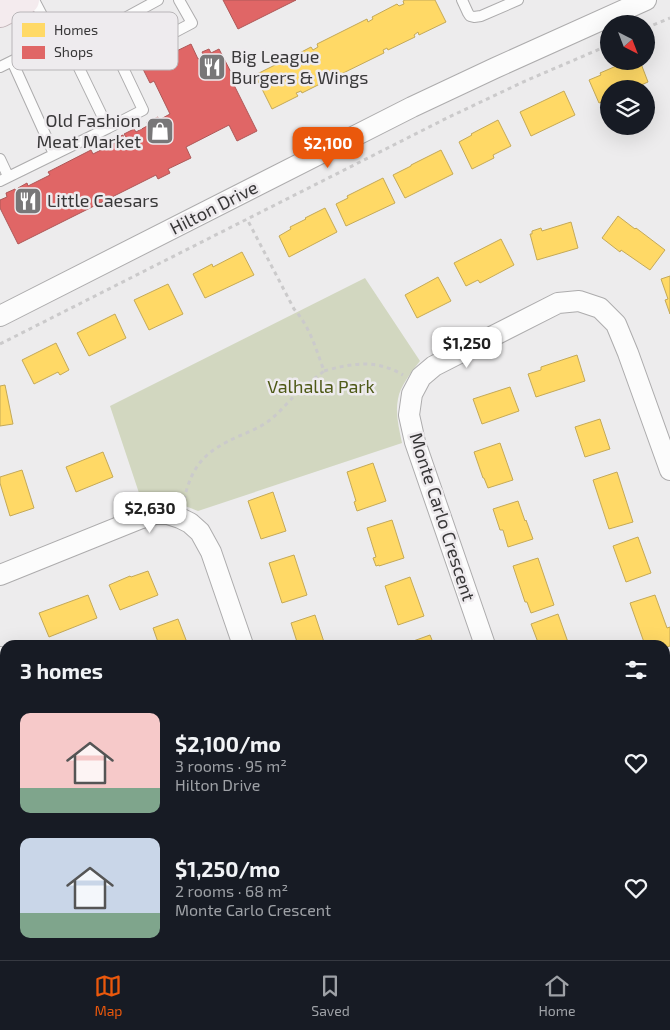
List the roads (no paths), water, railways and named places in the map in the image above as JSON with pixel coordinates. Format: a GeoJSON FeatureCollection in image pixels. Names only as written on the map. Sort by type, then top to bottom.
{"type":"FeatureCollection","features":[{"type":"Feature","properties":{"kind":"main road"},"geometry":{"type":"LineString","coordinates":[[0,13],[25,0]]}},
{"type":"Feature","properties":{"kind":"street","name":"Hilton Drive"},"geometry":{"type":"LineString","coordinates":[[0,316],[412,107],[646,0]]}},
{"type":"Feature","properties":{"kind":"street","name":"Monte Carlo Crescent"},"geometry":{"type":"LineString","coordinates":[[484,640],[416,442],[409,415],[412,394],[421,377],[434,366],[558,303],[579,301],[600,308],[616,324],[670,470]]}},
{"type":"Feature","properties":{"kind":"street"},"geometry":{"type":"LineString","coordinates":[[0,575],[139,519],[155,514],[168,514],[190,523],[200,532],[211,552],[241,640]]}},
{"type":"Feature","properties":{"kind":"lane"},"geometry":{"type":"LineString","coordinates":[[34,0],[40,12]]}},
{"type":"Feature","properties":{"kind":"lane"},"geometry":{"type":"LineString","coordinates":[[137,12],[158,0]]}},
{"type":"Feature","properties":{"kind":"lane"},"geometry":{"type":"LineString","coordinates":[[178,31],[192,23],[179,0]]}},
{"type":"Feature","properties":{"kind":"lane"},"geometry":{"type":"LineString","coordinates":[[462,0],[470,16],[474,17],[481,16],[518,0]]}},
{"type":"Feature","properties":{"kind":"lane"},"geometry":{"type":"LineString","coordinates":[[0,67],[12,61]]}},
{"type":"Feature","properties":{"kind":"lane"},"geometry":{"type":"LineString","coordinates":[[16,70],[54,154]]}},
{"type":"Feature","properties":{"kind":"lane"},"geometry":{"type":"LineString","coordinates":[[80,70],[108,128]]}},
{"type":"Feature","properties":{"kind":"lane"},"geometry":{"type":"LineString","coordinates":[[0,159],[4,178],[143,110],[124,70]]}},
{"type":"Feature","properties":{"kind":"place","name":"Big League Burgers & Wings"},"geometry":{"type":"Point","coordinates":[212,67]}},
{"type":"Feature","properties":{"kind":"place","name":"Old Fashion Meat Market"},"geometry":{"type":"Point","coordinates":[160,131]}},
{"type":"Feature","properties":{"kind":"place","name":"Little Caesars"},"geometry":{"type":"Point","coordinates":[28,201]}},
{"type":"Feature","properties":{"kind":"park label","name":"Valhalla Park"},"geometry":{"type":"Point","coordinates":[321,387]}}]}
